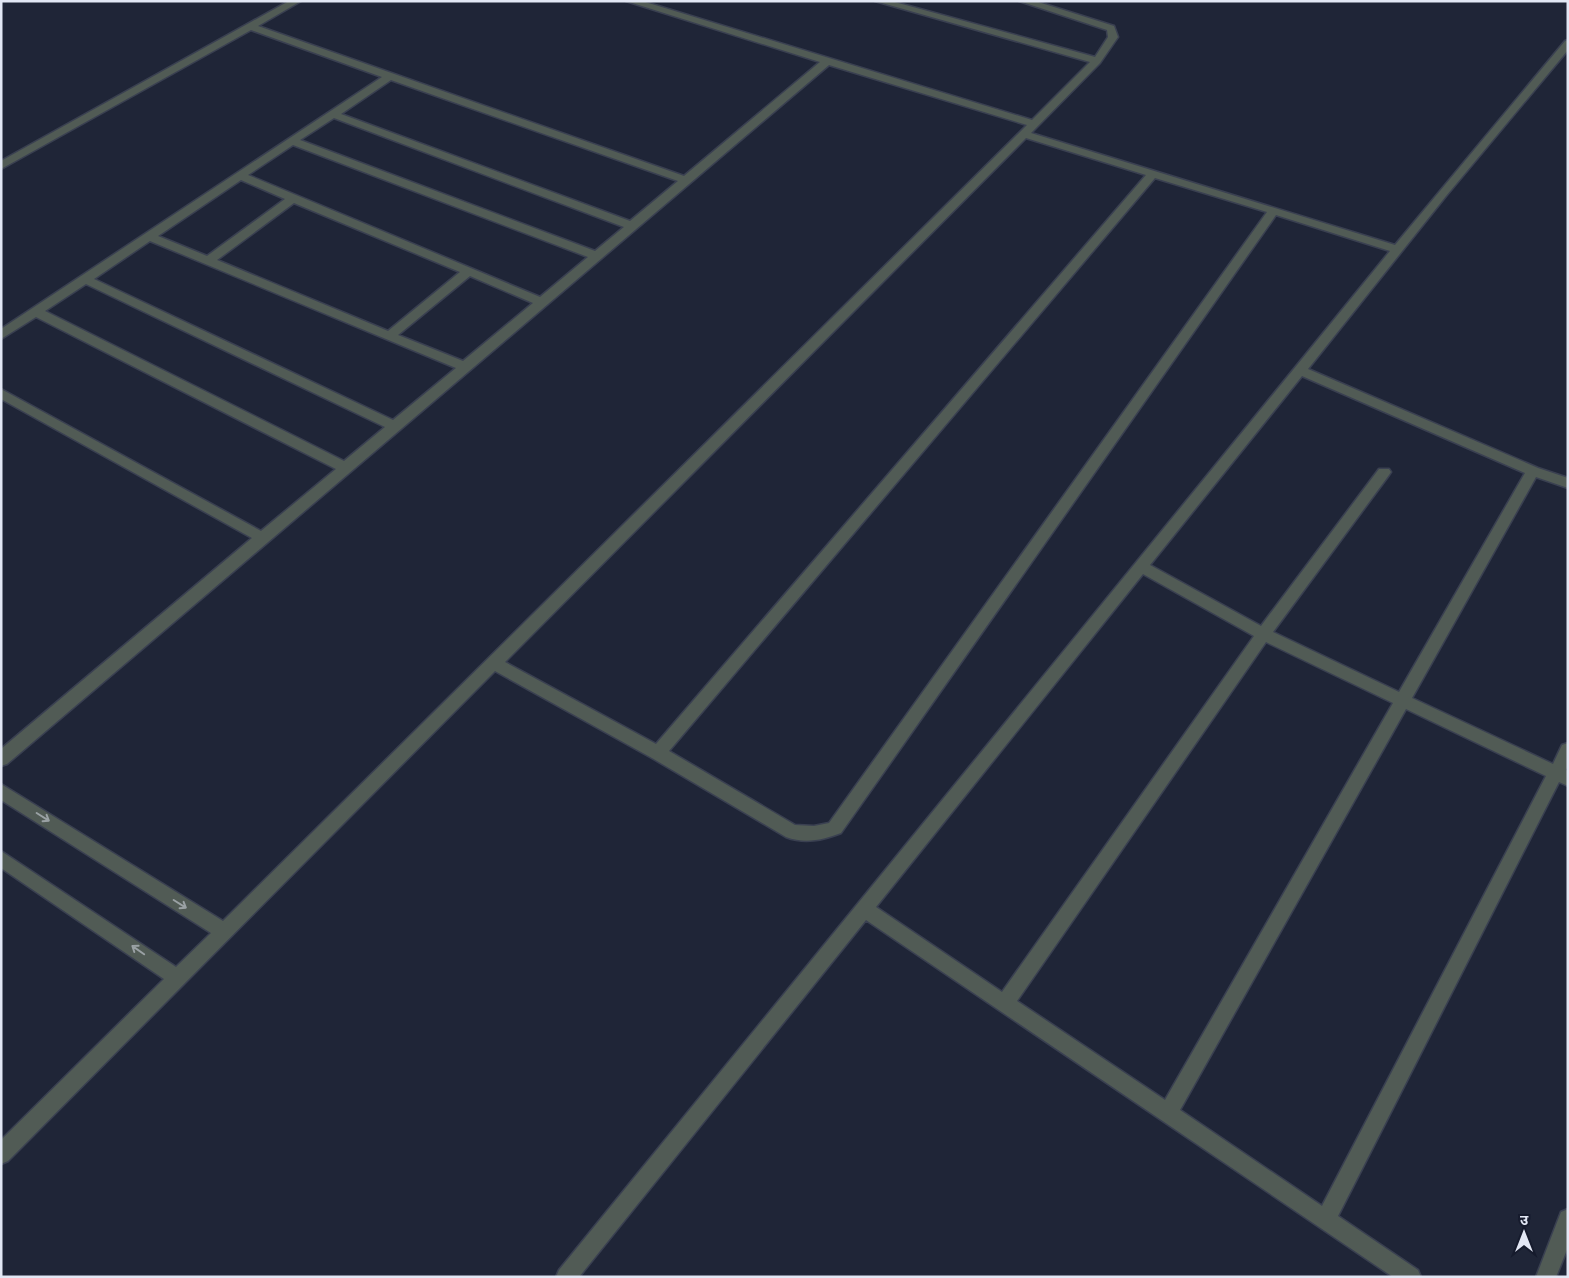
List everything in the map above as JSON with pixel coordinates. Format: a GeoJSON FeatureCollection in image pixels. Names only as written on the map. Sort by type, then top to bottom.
{"type":"FeatureCollection","features":[{"type":"Feature","properties":{"kind":"street"},"geometry":{"type":"LineString","coordinates":[[1,166],[296,1]]}},
{"type":"Feature","properties":{"kind":"street"},"geometry":{"type":"LineString","coordinates":[[631,1],[828,61],[1153,173],[1397,249]]}},
{"type":"Feature","properties":{"kind":"street"},"geometry":{"type":"LineString","coordinates":[[880,1],[1097,62]]}},
{"type":"Feature","properties":{"kind":"street"},"geometry":{"type":"LineString","coordinates":[[1,1154],[1097,62],[1113,37],[1111,28],[1024,1]]}},
{"type":"Feature","properties":{"kind":"street"},"geometry":{"type":"LineString","coordinates":[[251,26],[686,180]]}},
{"type":"Feature","properties":{"kind":"street"},"geometry":{"type":"LineString","coordinates":[[566,1277],[1397,249],[1568,43]]}},
{"type":"Feature","properties":{"kind":"street"},"geometry":{"type":"LineString","coordinates":[[1,759],[828,61]]}},
{"type":"Feature","properties":{"kind":"street"},"geometry":{"type":"LineString","coordinates":[[1,335],[390,76]]}},
{"type":"Feature","properties":{"kind":"street"},"geometry":{"type":"LineString","coordinates":[[332,114],[633,226]]}},
{"type":"Feature","properties":{"kind":"street"},"geometry":{"type":"LineString","coordinates":[[292,141],[597,256]]}},
{"type":"Feature","properties":{"kind":"street"},"geometry":{"type":"LineString","coordinates":[[658,753],[1153,173]]}},
{"type":"Feature","properties":{"kind":"street"},"geometry":{"type":"LineString","coordinates":[[240,176],[542,302]]}},
{"type":"Feature","properties":{"kind":"street"},"geometry":{"type":"LineString","coordinates":[[208,261],[293,198]]}},
{"type":"Feature","properties":{"kind":"street"},"geometry":{"type":"LineString","coordinates":[[494,663],[658,753],[792,832],[807,835],[835,828],[1274,210]]}},
{"type":"Feature","properties":{"kind":"street"},"geometry":{"type":"LineString","coordinates":[[149,236],[465,367]]}},
{"type":"Feature","properties":{"kind":"street"},"geometry":{"type":"LineString","coordinates":[[389,336],[468,272]]}},
{"type":"Feature","properties":{"kind":"street"},"geometry":{"type":"LineString","coordinates":[[85,279],[395,426]]}},
{"type":"Feature","properties":{"kind":"street"},"geometry":{"type":"LineString","coordinates":[[36,312],[346,468]]}},
{"type":"Feature","properties":{"kind":"street"},"geometry":{"type":"LineString","coordinates":[[1299,370],[1534,471],[1568,483]]}},
{"type":"Feature","properties":{"kind":"street"},"geometry":{"type":"LineString","coordinates":[[1,392],[263,538]]}},
{"type":"Feature","properties":{"kind":"street"},"geometry":{"type":"LineString","coordinates":[[1168,1113],[1534,471]]}},
{"type":"Feature","properties":{"kind":"street"},"geometry":{"type":"LineString","coordinates":[[1005,1004],[1263,634],[1384,472]]}},
{"type":"Feature","properties":{"kind":"street"},"geometry":{"type":"LineString","coordinates":[[1141,566],[1263,634],[1562,776]]}},
{"type":"Feature","properties":{"kind":"street"},"geometry":{"type":"LineString","coordinates":[[1326,1219],[1562,776],[1568,750]]}},
{"type":"Feature","properties":{"kind":"street"},"geometry":{"type":"LineString","coordinates":[[1,791],[225,932]]}},
{"type":"Feature","properties":{"kind":"street"},"geometry":{"type":"LineString","coordinates":[[1,858],[178,978]]}},
{"type":"Feature","properties":{"kind":"street"},"geometry":{"type":"LineString","coordinates":[[864,908],[1411,1277]]}},
{"type":"Feature","properties":{"kind":"street"},"geometry":{"type":"LineString","coordinates":[[1546,1277],[1568,1219]]}}]}
